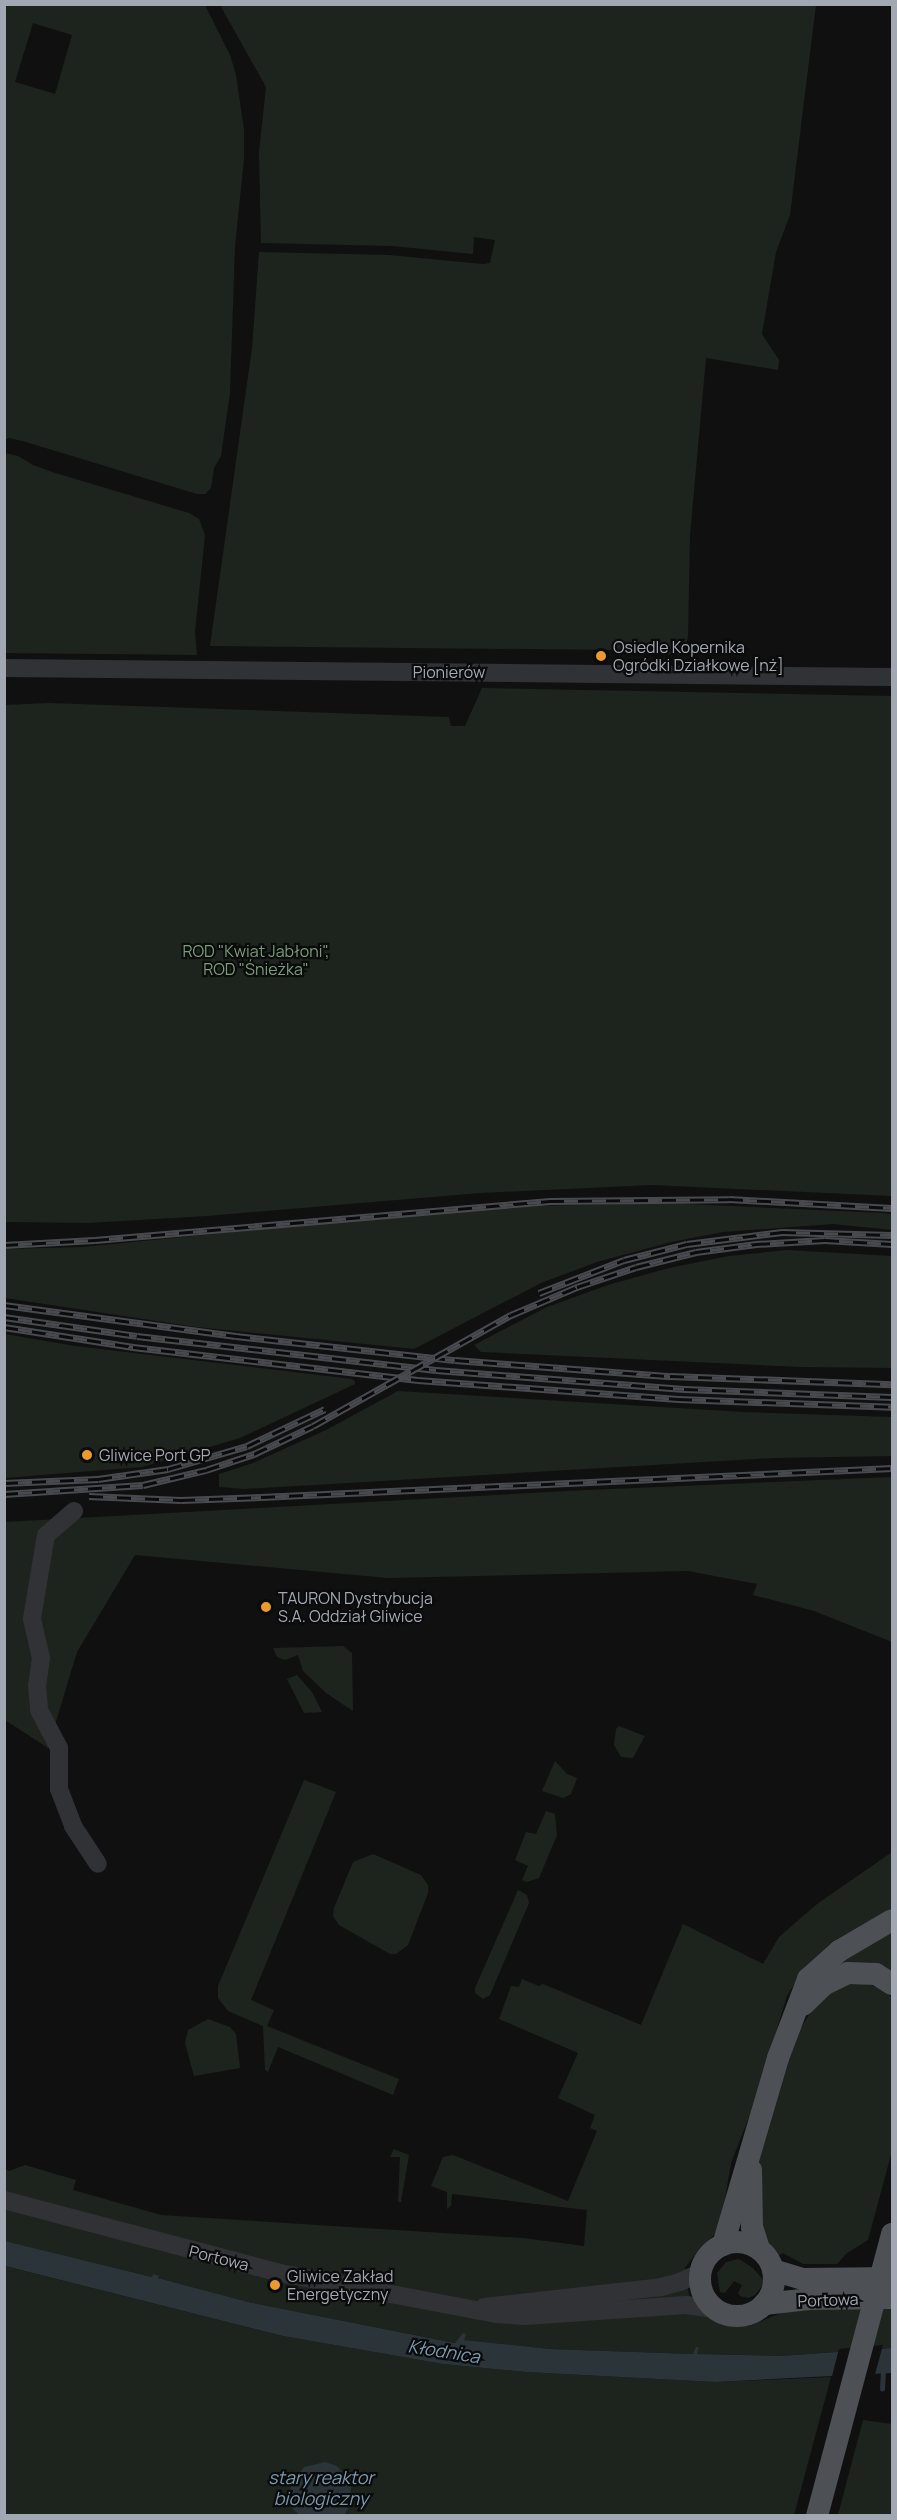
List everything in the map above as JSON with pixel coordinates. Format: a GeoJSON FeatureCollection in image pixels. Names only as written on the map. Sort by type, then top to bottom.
{"type":"FeatureCollection","features":[{"type":"Feature","properties":{"kind":"main road"},"geometry":{"type":"LineString","coordinates":[[723,2245],[794,2015],[808,1979],[839,1951],[892,1920]]}},
{"type":"Feature","properties":{"kind":"main road"},"geometry":{"type":"LineString","coordinates":[[794,2015],[812,1994],[838,1976],[861,1972],[876,1974],[892,1984]]}},
{"type":"Feature","properties":{"kind":"main road"},"geometry":{"type":"LineString","coordinates":[[751,2151],[752,2227],[759,2249],[773,2270],[771,2294],[764,2304],[744,2315],[732,2315],[716,2309],[706,2299],[701,2286],[701,2272],[709,2256],[723,2245],[735,2242],[748,2243],[759,2249]]}},
{"type":"Feature","properties":{"kind":"main road"},"geometry":{"type":"LineString","coordinates":[[817,2516],[892,2235]]}},
{"type":"Feature","properties":{"kind":"main road","name":"Portowa"},"geometry":{"type":"LineString","coordinates":[[773,2270],[803,2279],[892,2278]]}},
{"type":"Feature","properties":{"kind":"main road","name":"Portowa"},"geometry":{"type":"LineString","coordinates":[[764,2304],[808,2299],[892,2298]]}},
{"type":"Feature","properties":{"kind":"street","name":"Pionierów"},"geometry":{"type":"LineString","coordinates":[[4,668],[892,677]]}},
{"type":"Feature","properties":{"kind":"street"},"geometry":{"type":"LineString","coordinates":[[74,1510],[46,1535],[32,1618],[41,1659],[37,1685],[39,1710],[59,1748],[59,1789],[73,1826],[98,1864]]}},
{"type":"Feature","properties":{"kind":"street","name":"Portowa"},"geometry":{"type":"LineString","coordinates":[[4,2200],[280,2273],[471,2310],[525,2316],[686,2305],[716,2309]]}},
{"type":"Feature","properties":{"kind":"street","name":"Portowa"},"geometry":{"type":"LineString","coordinates":[[471,2310],[503,2304],[661,2287],[681,2282],[701,2272]]}},
{"type":"Feature","properties":{"kind":"green space"},"geometry":{"type":"Polygon","coordinates":[[[4,5],[205,5],[230,55],[236,75],[244,130],[244,159],[235,246],[230,393],[221,456],[214,468],[211,488],[205,494],[197,494],[26,442],[9,438],[5,440],[4,5]],[[33,23],[15,82],[55,94],[72,35],[33,23]]]}},
{"type":"Feature","properties":{"kind":"green space"},"geometry":{"type":"Polygon","coordinates":[[[220,5],[816,5],[790,215],[776,252],[762,334],[779,360],[778,370],[706,358],[690,535],[688,637],[682,655],[625,650],[210,646],[252,348],[259,252],[389,255],[483,264],[490,263],[495,240],[474,237],[473,254],[392,246],[261,243],[259,152],[266,87],[220,5]]]}},
{"type":"Feature","properties":{"kind":"green space"},"geometry":{"type":"Polygon","coordinates":[[[5,453],[18,456],[52,472],[189,513],[199,519],[205,535],[195,632],[197,655],[5,653],[5,453]]]}},
{"type":"Feature","properties":{"kind":"green space","name":"ROD \"Kwiat Jabłoni\", ROD \"Śnieżka\""},"geometry":{"type":"Polygon","coordinates":[[[482,688],[892,696],[892,1196],[652,1185],[480,1193],[207,1216],[88,1223],[5,1222],[5,705],[49,703],[449,717],[451,726],[465,726],[482,688]]]}},
{"type":"Feature","properties":{"kind":"green space"},"geometry":{"type":"Polygon","coordinates":[[[666,1203],[892,1214],[892,1230],[833,1224],[723,1232],[671,1242],[597,1262],[541,1283],[414,1349],[196,1327],[5,1298],[5,1249],[83,1247],[484,1207],[666,1203]]]}},
{"type":"Feature","properties":{"kind":"green space"},"geometry":{"type":"Polygon","coordinates":[[[787,1250],[892,1256],[892,1368],[801,1367],[481,1352],[474,1345],[547,1307],[608,1285],[669,1268],[729,1256],[787,1250]]]}},
{"type":"Feature","properties":{"kind":"green space"},"geometry":{"type":"Polygon","coordinates":[[[5,1334],[75,1346],[352,1379],[355,1384],[240,1438],[142,1467],[5,1478],[5,1334]]]}},
{"type":"Feature","properties":{"kind":"green space"},"geometry":{"type":"Polygon","coordinates":[[[398,1391],[743,1412],[892,1417],[892,1456],[773,1458],[244,1489],[219,1487],[219,1474],[253,1463],[326,1430],[398,1391]]]}},
{"type":"Feature","properties":{"kind":"green space"},"geometry":{"type":"Polygon","coordinates":[[[892,1477],[892,1642],[814,1611],[753,1595],[757,1584],[688,1571],[388,1578],[135,1555],[77,1652],[48,1748],[5,1720],[4,1522],[587,1490],[892,1477]]]}},
{"type":"Feature","properties":{"kind":"green space"},"geometry":{"type":"Polygon","coordinates":[[[343,1646],[352,1653],[353,1711],[326,1693],[303,1671],[298,1655],[285,1660],[277,1657],[273,1648],[343,1646]]]}},
{"type":"Feature","properties":{"kind":"green space"},"geometry":{"type":"Polygon","coordinates":[[[297,1675],[312,1692],[322,1712],[304,1713],[287,1679],[297,1675]]]}},
{"type":"Feature","properties":{"kind":"green space"},"geometry":{"type":"Polygon","coordinates":[[[619,1726],[645,1736],[633,1758],[621,1757],[614,1745],[616,1729],[619,1726]]]}},
{"type":"Feature","properties":{"kind":"green space"},"geometry":{"type":"Polygon","coordinates":[[[555,1761],[567,1774],[577,1778],[571,1794],[563,1798],[542,1791],[555,1761]]]}},
{"type":"Feature","properties":{"kind":"green space"},"geometry":{"type":"Polygon","coordinates":[[[304,1780],[336,1792],[251,2000],[274,2010],[267,2026],[399,2079],[393,2095],[278,2047],[268,2072],[265,2070],[263,2026],[228,2011],[218,1998],[218,1986],[304,1780]]]}},
{"type":"Feature","properties":{"kind":"green space"},"geometry":{"type":"Polygon","coordinates":[[[546,1811],[555,1814],[557,1835],[539,1878],[527,1882],[522,1880],[528,1866],[515,1860],[526,1832],[536,1834],[546,1811]]]}},
{"type":"Feature","properties":{"kind":"green space"},"geometry":{"type":"Polygon","coordinates":[[[892,1852],[892,1908],[832,1942],[805,1967],[787,1996],[753,2107],[731,2163],[722,2217],[715,2234],[700,2248],[685,2268],[692,2314],[714,2316],[749,2326],[786,2311],[892,2306],[892,2348],[781,2356],[697,2354],[699,2348],[694,2354],[550,2349],[463,2340],[456,2343],[248,2302],[158,2278],[159,2276],[152,2277],[5,2241],[5,2169],[9,2171],[25,2165],[76,2180],[73,2190],[161,2215],[523,2238],[584,2246],[587,2210],[452,2194],[451,2206],[447,2209],[447,2192],[431,2186],[443,2157],[453,2155],[568,2201],[597,2131],[590,2128],[595,2115],[558,2098],[578,2053],[499,2019],[511,1986],[519,1987],[522,1979],[539,1986],[543,1984],[641,2025],[683,1924],[763,1964],[779,1937],[817,1904],[892,1852]]]}},
{"type":"Feature","properties":{"kind":"green space"},"geometry":{"type":"Polygon","coordinates":[[[373,1854],[421,1875],[428,1885],[428,1893],[408,1945],[396,1954],[390,1954],[339,1925],[333,1916],[334,1908],[353,1862],[373,1854]]]}},
{"type":"Feature","properties":{"kind":"green space"},"geometry":{"type":"Polygon","coordinates":[[[518,1890],[527,1895],[529,1903],[490,1995],[483,1999],[475,1993],[475,1988],[518,1890]]]}},
{"type":"Feature","properties":{"kind":"green space"},"geometry":{"type":"Polygon","coordinates":[[[892,1927],[892,1974],[834,1964],[892,1927]]]}},
{"type":"Feature","properties":{"kind":"green space"},"geometry":{"type":"Polygon","coordinates":[[[860,1981],[884,1990],[892,1998],[892,2151],[868,2240],[847,2253],[837,2264],[803,2264],[783,2253],[778,2256],[759,2233],[758,2156],[794,2039],[809,2015],[828,1993],[842,1983],[860,1981]]]}},
{"type":"Feature","properties":{"kind":"green space"},"geometry":{"type":"Polygon","coordinates":[[[208,2019],[230,2027],[236,2034],[240,2068],[194,2076],[185,2043],[188,2030],[208,2019]]]}},
{"type":"Feature","properties":{"kind":"green space"},"geometry":{"type":"Polygon","coordinates":[[[394,2149],[409,2155],[401,2202],[398,2202],[400,2157],[390,2157],[394,2149]]]}},
{"type":"Feature","properties":{"kind":"green space"},"geometry":{"type":"Polygon","coordinates":[[[739,2259],[753,2268],[765,2282],[755,2295],[748,2298],[740,2296],[738,2293],[742,2285],[734,2281],[725,2293],[720,2292],[717,2273],[726,2262],[739,2259]]]}},
{"type":"Feature","properties":{"kind":"green space"},"geometry":{"type":"Polygon","coordinates":[[[4,2266],[283,2336],[443,2364],[526,2372],[715,2382],[831,2377],[794,2515],[5,2515],[4,2266]]]}},
{"type":"Feature","properties":{"kind":"green space"},"geometry":{"type":"Polygon","coordinates":[[[863,2420],[892,2424],[892,2515],[838,2515],[863,2420]]]}},
{"type":"Feature","properties":{"kind":"water","name":"Kłodnica"},"geometry":{"type":"Polygon","coordinates":[[[5,2241],[152,2277],[153,2274],[159,2276],[158,2278],[248,2302],[455,2343],[463,2333],[466,2334],[464,2340],[550,2349],[693,2354],[696,2347],[699,2348],[697,2354],[781,2356],[892,2348],[892,2373],[715,2382],[526,2372],[443,2364],[283,2336],[5,2266],[5,2241]]]}},
{"type":"Feature","properties":{"kind":"water","name":"stary reaktor biologiczny"},"geometry":{"type":"Polygon","coordinates":[[[325,2462],[337,2466],[351,2483],[350,2506],[344,2515],[299,2515],[292,2508],[291,2484],[304,2467],[325,2462]]]}},
{"type":"Feature","properties":{"kind":"pier"},"geometry":{"type":"Polygon","coordinates":[[[883,2345],[874,2378],[831,2380],[839,2349],[883,2345]]]}},
{"type":"Feature","properties":{"kind":"waterway"},"geometry":{"type":"LineString","coordinates":[[882,2389],[883,2371]]}},
{"type":"Feature","properties":{"kind":"railway"},"geometry":{"type":"LineString","coordinates":[[4,1245],[95,1240],[550,1201],[729,1199],[892,1208]]}},
{"type":"Feature","properties":{"kind":"railway"},"geometry":{"type":"LineString","coordinates":[[539,1293],[624,1260],[687,1244],[782,1232],[892,1235]]}},
{"type":"Feature","properties":{"kind":"railway"},"geometry":{"type":"LineString","coordinates":[[4,1494],[143,1485],[206,1470],[254,1454],[313,1426],[511,1315],[577,1287],[636,1267],[696,1252],[756,1244],[825,1240],[892,1244]]}},
{"type":"Feature","properties":{"kind":"railway"},"geometry":{"type":"LineString","coordinates":[[4,1305],[236,1336],[455,1360],[670,1376],[892,1384]]}},
{"type":"Feature","properties":{"kind":"railway"},"geometry":{"type":"LineString","coordinates":[[4,1317],[137,1336],[436,1370],[684,1389],[892,1397]]}},
{"type":"Feature","properties":{"kind":"railway"},"geometry":{"type":"LineString","coordinates":[[4,1327],[133,1347],[418,1380],[678,1399],[892,1407]]}},
{"type":"Feature","properties":{"kind":"railway"},"geometry":{"type":"LineString","coordinates":[[4,1483],[98,1479],[168,1469],[247,1446],[325,1409]]}},
{"type":"Feature","properties":{"kind":"railway"},"geometry":{"type":"LineString","coordinates":[[89,1496],[181,1500],[892,1468]]}},
{"type":"Feature","properties":{"kind":"place","name":"Osiedle Kopernika Ogródki Działkowe [nż]"},"geometry":{"type":"Point","coordinates":[601,656]}},
{"type":"Feature","properties":{"kind":"place","name":"Gliwice Port GP"},"geometry":{"type":"Point","coordinates":[87,1455]}},
{"type":"Feature","properties":{"kind":"place","name":"TAURON Dystrybucja S.A. Oddział Gliwice"},"geometry":{"type":"Point","coordinates":[266,1607]}},
{"type":"Feature","properties":{"kind":"place","name":"Gliwice Zakład Energetyczny"},"geometry":{"type":"Point","coordinates":[275,2285]}}]}
